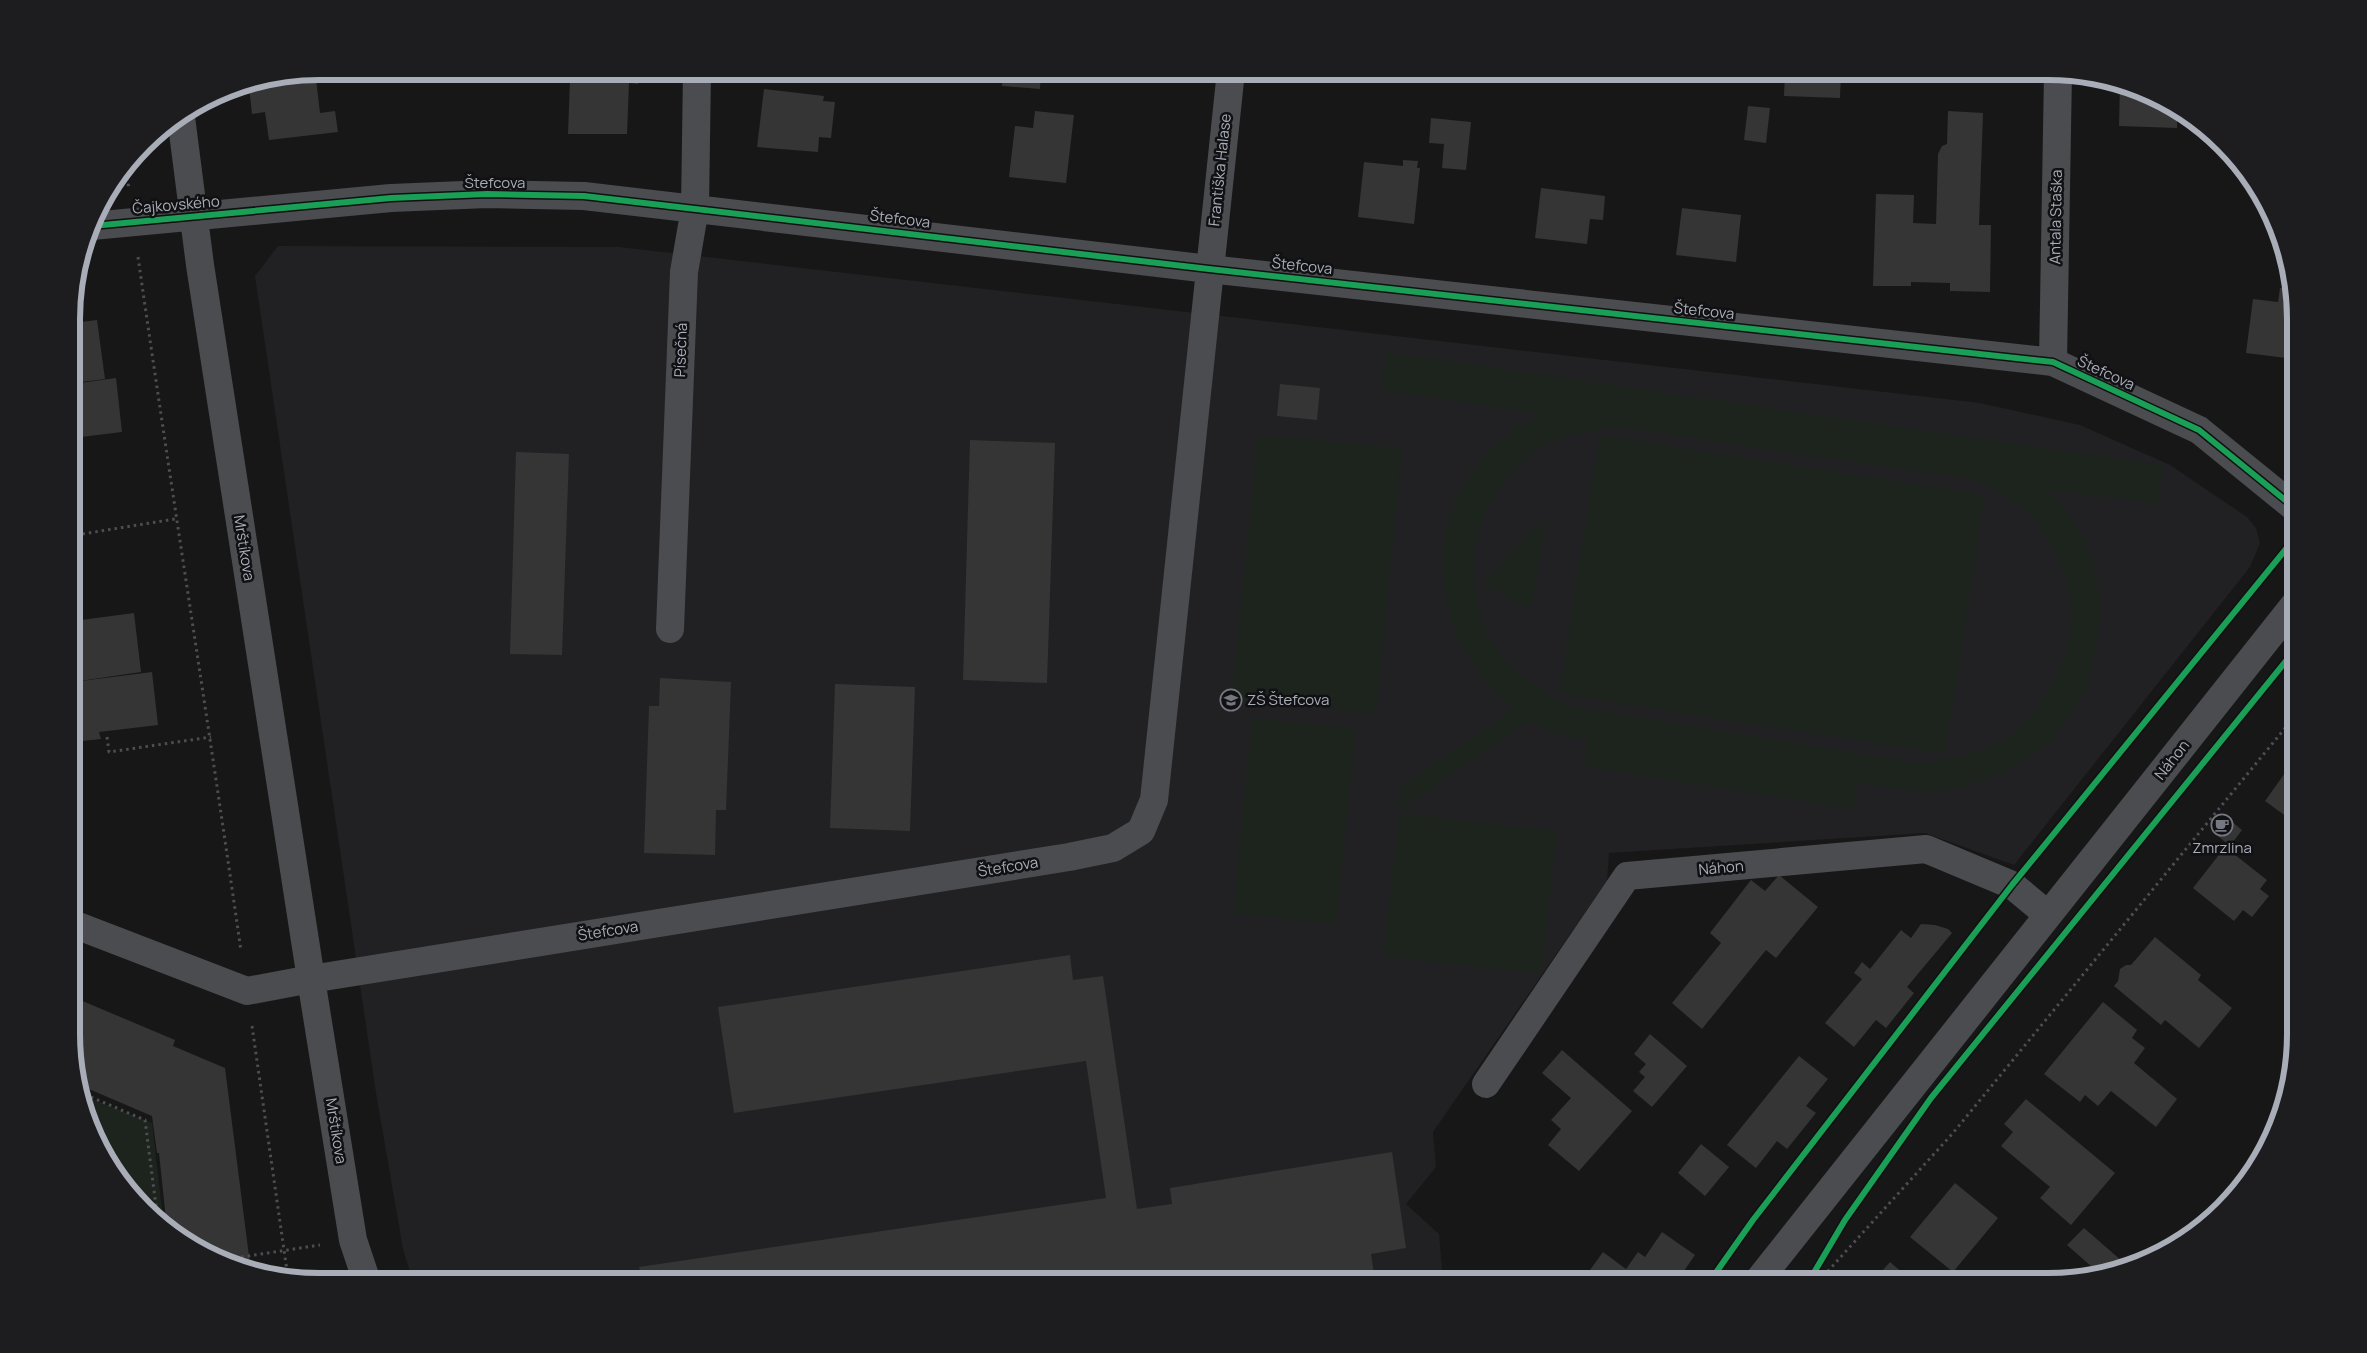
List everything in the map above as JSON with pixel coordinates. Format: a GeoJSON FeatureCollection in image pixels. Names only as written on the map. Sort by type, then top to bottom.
{"type":"FeatureCollection","features":[{"type":"Feature","properties":{"kind":"street","name":"Písečná"},"geometry":{"type":"LineString","coordinates":[[670,629],[684,272],[696,208],[697,80]]}},
{"type":"Feature","properties":{"kind":"street","name":"Františka Halase"},"geometry":{"type":"LineString","coordinates":[[1209,269],[1230,80]]}},
{"type":"Feature","properties":{"kind":"street","name":"Antala Staška"},"geometry":{"type":"LineString","coordinates":[[2053,362],[2058,81]]}},
{"type":"Feature","properties":{"kind":"street","name":"Mrštíkova"},"geometry":{"type":"LineString","coordinates":[[182,123],[194,216],[310,979],[352,1240],[363,1273]]}},
{"type":"Feature","properties":{"kind":"street","name":"Štefcova"},"geometry":{"type":"LineString","coordinates":[[264,208],[391,198],[487,194],[584,196],[1209,269],[2053,362],[2199,430],[2287,502]]}},
{"type":"Feature","properties":{"kind":"street","name":"Čajkovského"},"geometry":{"type":"LineString","coordinates":[[99,225],[264,208]]}},
{"type":"Feature","properties":{"kind":"street","name":"Štefcova"},"geometry":{"type":"LineString","coordinates":[[310,979],[1069,857],[1113,848],[1141,831],[1154,800],[1209,269]]}},
{"type":"Feature","properties":{"kind":"street","name":"Náhon"},"geometry":{"type":"LineString","coordinates":[[1764,1273],[2287,614]]}},
{"type":"Feature","properties":{"kind":"street","name":"Náhon"},"geometry":{"type":"LineString","coordinates":[[1486,1084],[1627,876],[1926,849],[2012,885],[2048,915]]}},
{"type":"Feature","properties":{"kind":"street"},"geometry":{"type":"LineString","coordinates":[[80,927],[247,991],[310,979]]}},
{"type":"Feature","properties":{"kind":"path"},"geometry":{"type":"LineString","coordinates":[[127,176],[175,519],[211,737],[287,1271]]}},
{"type":"Feature","properties":{"kind":"path"},"geometry":{"type":"LineString","coordinates":[[80,534],[175,519]]}},
{"type":"Feature","properties":{"kind":"path"},"geometry":{"type":"LineString","coordinates":[[80,598],[81,614]]}},
{"type":"Feature","properties":{"kind":"path"},"geometry":{"type":"LineString","coordinates":[[1826,1273],[1953,1133],[2287,726]]}},
{"type":"Feature","properties":{"kind":"path"},"geometry":{"type":"LineString","coordinates":[[107,737],[109,752],[211,737]]}},
{"type":"Feature","properties":{"kind":"path"},"geometry":{"type":"LineString","coordinates":[[88,1096],[146,1120],[157,1210]]}},
{"type":"Feature","properties":{"kind":"path"},"geometry":{"type":"LineString","coordinates":[[235,1258],[352,1240]]}},
{"type":"Feature","properties":{"kind":"shaded area","name":"ZŠ Štefcova"},"geometry":{"type":"Polygon","coordinates":[[[278,246],[619,247],[1980,403],[2080,425],[2170,465],[2247,517],[2256,528],[2260,543],[2250,567],[2014,865],[1925,833],[1609,853],[1607,881],[1433,1132],[1436,1167],[1406,1204],[1439,1234],[1442,1273],[410,1273],[403,1249],[376,1093],[255,276],[278,246]]]}},
{"type":"Feature","properties":{"kind":"shaded area"},"geometry":{"type":"Polygon","coordinates":[[[1387,352],[2162,465],[2158,504],[2049,490],[2077,527],[2093,566],[2098,586],[2100,607],[2096,649],[2084,691],[2062,728],[2034,755],[1991,777],[1961,788],[1929,791],[1905,790],[1856,783],[1852,809],[1584,766],[1587,740],[1557,734],[1530,721],[1399,811],[1400,788],[1513,709],[1489,686],[1470,660],[1455,631],[1446,600],[1443,568],[1445,535],[1454,504],[1474,468],[1513,430],[1543,414],[1381,390],[1387,352]],[[1619,427],[1570,436],[1542,447],[1531,455],[1511,475],[1490,504],[1479,532],[1475,553],[1475,589],[1479,612],[1499,652],[1514,669],[1532,684],[1574,707],[1912,762],[1937,761],[1961,757],[1995,744],[2021,725],[2035,711],[2047,694],[2065,655],[2071,615],[2067,583],[2053,547],[2046,536],[2030,516],[2016,503],[1971,479],[1619,427]]]}},
{"type":"Feature","properties":{"kind":"shaded area"},"geometry":{"type":"Polygon","coordinates":[[[1258,435],[1402,448],[1376,713],[1231,699],[1258,435]]]}},
{"type":"Feature","properties":{"kind":"shaded area"},"geometry":{"type":"Polygon","coordinates":[[[1599,435],[1985,495],[1945,754],[1559,694],[1599,435]]]}},
{"type":"Feature","properties":{"kind":"shaded area"},"geometry":{"type":"Polygon","coordinates":[[[1540,522],[1545,524],[1532,607],[1514,602],[1482,583],[1540,522]]]}},
{"type":"Feature","properties":{"kind":"shaded area"},"geometry":{"type":"Polygon","coordinates":[[[1252,718],[1356,728],[1336,924],[1233,913],[1252,718]]]}},
{"type":"Feature","properties":{"kind":"shaded area"},"geometry":{"type":"Polygon","coordinates":[[[1399,813],[1557,831],[1541,974],[1383,956],[1399,813]]]}},
{"type":"Feature","properties":{"kind":"shaded area"},"geometry":{"type":"Polygon","coordinates":[[[88,1097],[152,1123],[163,1215],[139,1192],[120,1167],[98,1126],[88,1097]]]}},
{"type":"Feature","properties":{"kind":"building"},"geometry":{"type":"Polygon","coordinates":[[[316,80],[320,113],[335,111],[338,132],[269,140],[265,112],[252,114],[249,91],[287,82],[316,80]]]}},
{"type":"Feature","properties":{"kind":"building"},"geometry":{"type":"Polygon","coordinates":[[[570,80],[638,80],[638,84],[629,83],[627,134],[568,134],[570,80]]]}},
{"type":"Feature","properties":{"kind":"building"},"geometry":{"type":"Polygon","coordinates":[[[1002,80],[1040,80],[1040,89],[1002,86],[1002,80]]]}},
{"type":"Feature","properties":{"kind":"building"},"geometry":{"type":"Polygon","coordinates":[[[1785,80],[1841,80],[1840,98],[1784,96],[1785,80]]]}},
{"type":"Feature","properties":{"kind":"building"},"geometry":{"type":"Polygon","coordinates":[[[764,89],[824,96],[823,101],[835,102],[831,138],[819,137],[818,152],[757,147],[764,89]]]}},
{"type":"Feature","properties":{"kind":"building"},"geometry":{"type":"Polygon","coordinates":[[[2120,91],[2140,98],[2177,118],[2177,128],[2119,126],[2120,91]]]}},
{"type":"Feature","properties":{"kind":"building"},"geometry":{"type":"Polygon","coordinates":[[[1748,106],[1770,108],[1766,143],[1744,140],[1748,106]]]}},
{"type":"Feature","properties":{"kind":"building"},"geometry":{"type":"Polygon","coordinates":[[[1035,111],[1074,115],[1066,183],[1009,177],[1015,126],[1033,128],[1035,111]]]}},
{"type":"Feature","properties":{"kind":"building"},"geometry":{"type":"Polygon","coordinates":[[[1948,111],[1983,113],[1979,225],[1991,225],[1990,292],[1950,291],[1950,283],[1911,282],[1911,286],[1873,286],[1876,194],[1914,195],[1913,223],[1936,224],[1938,154],[1942,146],[1947,144],[1948,111]]]}},
{"type":"Feature","properties":{"kind":"building"},"geometry":{"type":"Polygon","coordinates":[[[1431,118],[1471,122],[1466,170],[1442,168],[1444,144],[1429,143],[1431,118]]]}},
{"type":"Feature","properties":{"kind":"building"},"geometry":{"type":"Polygon","coordinates":[[[1403,160],[1418,161],[1417,168],[1420,168],[1414,224],[1358,217],[1364,162],[1403,166],[1403,160]]]}},
{"type":"Feature","properties":{"kind":"building"},"geometry":{"type":"Polygon","coordinates":[[[1541,188],[1605,196],[1603,220],[1590,219],[1587,244],[1535,238],[1541,188]]]}},
{"type":"Feature","properties":{"kind":"building"},"geometry":{"type":"Polygon","coordinates":[[[1682,208],[1741,215],[1736,262],[1676,255],[1682,208]]]}},
{"type":"Feature","properties":{"kind":"building"},"geometry":{"type":"Polygon","coordinates":[[[2280,288],[2285,288],[2287,358],[2246,353],[2253,299],[2278,302],[2280,288]]]}},
{"type":"Feature","properties":{"kind":"building"},"geometry":{"type":"Polygon","coordinates":[[[97,320],[105,379],[80,382],[80,322],[97,320]]]}},
{"type":"Feature","properties":{"kind":"building"},"geometry":{"type":"Polygon","coordinates":[[[116,378],[122,432],[80,437],[80,383],[116,378]]]}},
{"type":"Feature","properties":{"kind":"building"},"geometry":{"type":"Polygon","coordinates":[[[1280,384],[1320,388],[1317,420],[1277,416],[1280,384]]]}},
{"type":"Feature","properties":{"kind":"building"},"geometry":{"type":"Polygon","coordinates":[[[970,440],[1055,443],[1047,683],[963,680],[970,440]]]}},
{"type":"Feature","properties":{"kind":"building"},"geometry":{"type":"Polygon","coordinates":[[[516,452],[569,454],[562,655],[510,654],[516,452]]]}},
{"type":"Feature","properties":{"kind":"building"},"geometry":{"type":"Polygon","coordinates":[[[134,613],[141,672],[80,681],[81,620],[134,613]]]}},
{"type":"Feature","properties":{"kind":"building"},"geometry":{"type":"Polygon","coordinates":[[[152,672],[158,725],[99,732],[101,739],[80,741],[80,681],[152,672]]]}},
{"type":"Feature","properties":{"kind":"building"},"geometry":{"type":"Polygon","coordinates":[[[660,678],[731,682],[726,810],[716,810],[715,855],[644,853],[649,706],[659,706],[660,678]]]}},
{"type":"Feature","properties":{"kind":"building"},"geometry":{"type":"Polygon","coordinates":[[[835,684],[915,687],[910,831],[830,828],[835,684]]]}},
{"type":"Feature","properties":{"kind":"building"},"geometry":{"type":"Polygon","coordinates":[[[2287,770],[2287,817],[2265,801],[2287,770]]]}},
{"type":"Feature","properties":{"kind":"building"},"geometry":{"type":"Polygon","coordinates":[[[2226,817],[2242,830],[2230,846],[2213,832],[2226,817]]]}},
{"type":"Feature","properties":{"kind":"building"},"geometry":{"type":"Polygon","coordinates":[[[2225,847],[2267,880],[2260,889],[2269,896],[2252,917],[2243,910],[2234,921],[2193,888],[2225,847]]]}},
{"type":"Feature","properties":{"kind":"building"},"geometry":{"type":"Polygon","coordinates":[[[1779,875],[1818,907],[1776,958],[1766,950],[1702,1029],[1672,1003],[1721,943],[1710,933],[1751,880],[1765,891],[1779,875]]]}},
{"type":"Feature","properties":{"kind":"building"},"geometry":{"type":"Polygon","coordinates":[[[1921,924],[1935,925],[1948,929],[1952,933],[1907,987],[1914,993],[1886,1028],[1876,1020],[1854,1047],[1825,1023],[1862,979],[1854,973],[1862,962],[1870,969],[1901,930],[1911,938],[1921,924]]]}},
{"type":"Feature","properties":{"kind":"building"},"geometry":{"type":"Polygon","coordinates":[[[2155,937],[2201,975],[2198,980],[2232,1008],[2199,1048],[2165,1020],[2161,1025],[2114,986],[2118,981],[2120,969],[2126,965],[2131,965],[2155,937]]]}},
{"type":"Feature","properties":{"kind":"building"},"geometry":{"type":"Polygon","coordinates":[[[1070,955],[1073,980],[1103,976],[1137,1209],[1172,1204],[1170,1188],[1392,1152],[1406,1248],[1371,1254],[1374,1273],[640,1273],[639,1267],[1106,1198],[1086,1061],[734,1113],[718,1007],[1070,955]]]}},
{"type":"Feature","properties":{"kind":"building"},"geometry":{"type":"Polygon","coordinates":[[[80,1000],[175,1040],[173,1046],[225,1068],[250,1263],[227,1255],[199,1241],[166,1218],[159,1153],[157,1153],[152,1116],[86,1088],[82,1066],[80,1000]]]}},
{"type":"Feature","properties":{"kind":"building"},"geometry":{"type":"Polygon","coordinates":[[[2103,1002],[2137,1030],[2132,1038],[2145,1048],[2134,1063],[2177,1099],[2156,1127],[2111,1091],[2098,1106],[2085,1095],[2080,1102],[2044,1074],[2103,1002]]]}},
{"type":"Feature","properties":{"kind":"building"},"geometry":{"type":"Polygon","coordinates":[[[1650,1034],[1687,1066],[1652,1107],[1633,1091],[1645,1077],[1639,1072],[1646,1064],[1634,1054],[1650,1034]]]}},
{"type":"Feature","properties":{"kind":"building"},"geometry":{"type":"Polygon","coordinates":[[[1562,1050],[1632,1111],[1579,1171],[1548,1145],[1561,1129],[1551,1120],[1571,1098],[1542,1073],[1562,1050]]]}},
{"type":"Feature","properties":{"kind":"building"},"geometry":{"type":"Polygon","coordinates":[[[1799,1056],[1828,1079],[1806,1106],[1816,1113],[1787,1149],[1777,1141],[1756,1168],[1727,1145],[1799,1056]]]}},
{"type":"Feature","properties":{"kind":"building"},"geometry":{"type":"Polygon","coordinates":[[[2026,1099],[2115,1173],[2071,1225],[2040,1198],[2050,1187],[2001,1146],[2013,1132],[2004,1124],[2026,1099]]]}},
{"type":"Feature","properties":{"kind":"building"},"geometry":{"type":"Polygon","coordinates":[[[1701,1144],[1729,1167],[1705,1196],[1678,1173],[1701,1144]]]}},
{"type":"Feature","properties":{"kind":"building"},"geometry":{"type":"Polygon","coordinates":[[[1955,1183],[1998,1218],[1953,1272],[1910,1237],[1955,1183]]]}},
{"type":"Feature","properties":{"kind":"building"},"geometry":{"type":"Polygon","coordinates":[[[2084,1228],[2122,1261],[2094,1268],[2067,1245],[2084,1228]]]}},
{"type":"Feature","properties":{"kind":"building"},"geometry":{"type":"Polygon","coordinates":[[[1662,1232],[1695,1255],[1683,1273],[1588,1273],[1603,1252],[1626,1269],[1638,1252],[1645,1257],[1662,1232]]]}},
{"type":"Feature","properties":{"kind":"building"},"geometry":{"type":"Polygon","coordinates":[[[1890,1262],[1903,1273],[1880,1273],[1890,1262]]]}},
{"type":"Feature","properties":{"kind":"cycle path"},"geometry":{"type":"LineString","coordinates":[[99,225],[391,198],[487,194],[584,196],[1209,269],[2053,362],[2199,430],[2287,502]]}},
{"type":"Feature","properties":{"kind":"cycle path"},"geometry":{"type":"LineString","coordinates":[[1716,1273],[1753,1220],[2012,885],[2287,548]]}},
{"type":"Feature","properties":{"kind":"cycle path"},"geometry":{"type":"LineString","coordinates":[[1814,1273],[1845,1220],[1931,1098],[2287,660]]}},
{"type":"Feature","properties":{"kind":"place","name":"ZŠ Štefcova"},"geometry":{"type":"Point","coordinates":[1231,700]}},
{"type":"Feature","properties":{"kind":"place","name":"Zmrzlina"},"geometry":{"type":"Point","coordinates":[2222,825]}}]}
